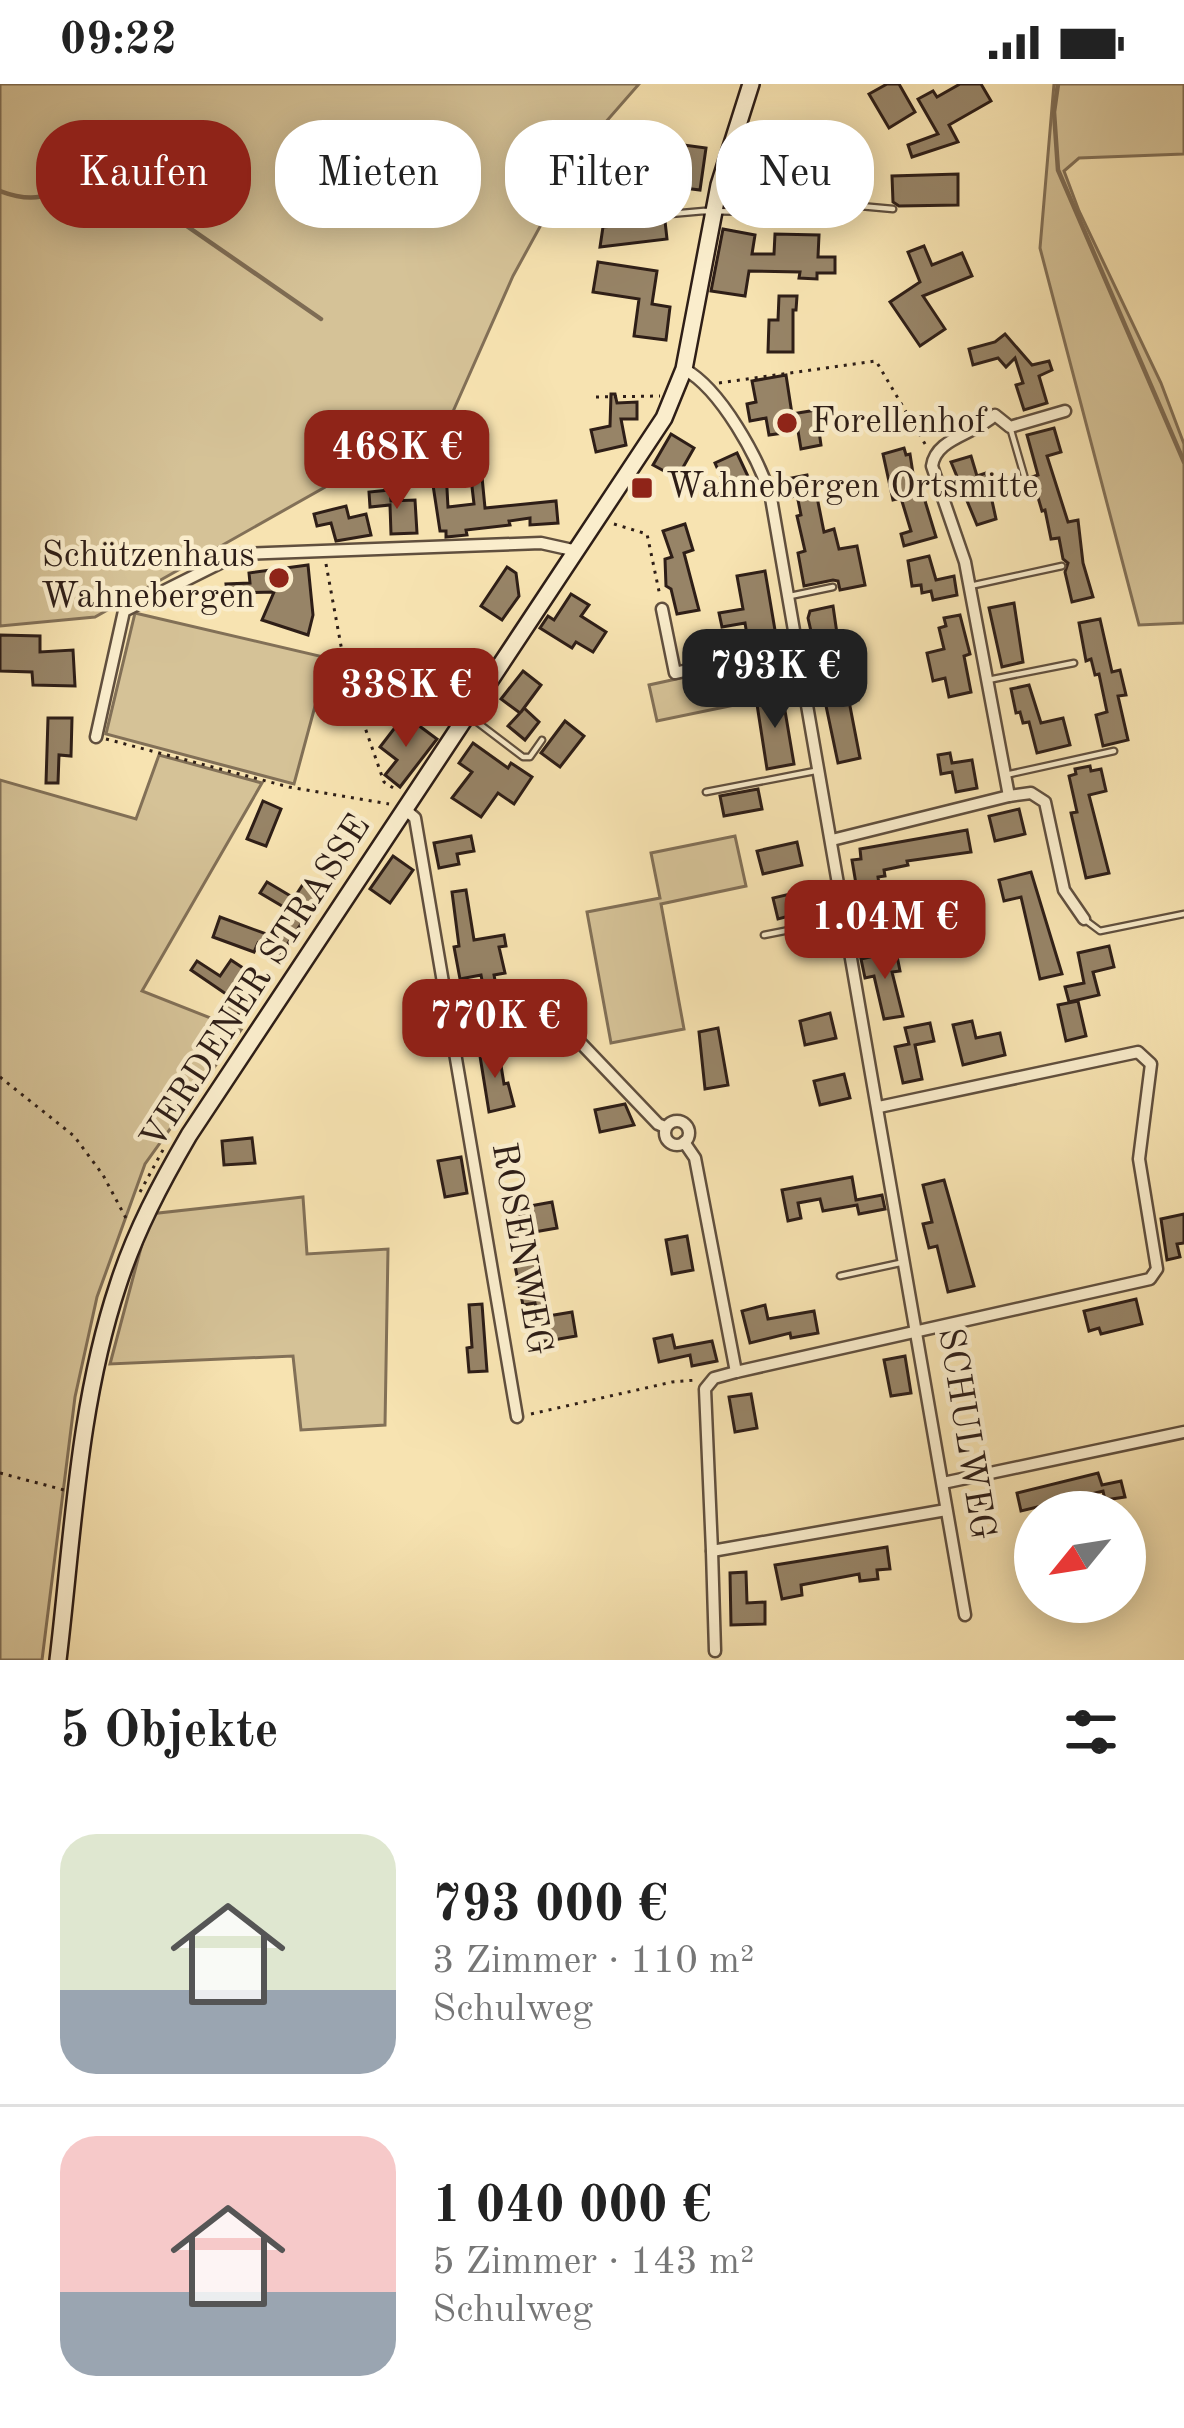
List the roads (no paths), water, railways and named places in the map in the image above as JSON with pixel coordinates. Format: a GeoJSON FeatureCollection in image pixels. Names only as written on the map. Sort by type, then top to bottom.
{"type":"FeatureCollection","features":[{"type":"Feature","properties":{"kind":"street","name":"VERDENER STRASSE"},"geometry":{"type":"LineString","coordinates":[[58,1660],[99,1353],[134,1224],[664,418],[684,369],[713,212],[751,84]]}},
{"type":"Feature","properties":{"kind":"street","name":"SCHULWEG"},"geometry":{"type":"LineString","coordinates":[[684,369],[733,422],[764,476],[799,646],[965,1615]]}},
{"type":"Feature","properties":{"kind":"street"},"geometry":{"type":"LineString","coordinates":[[1009,796],[970,586],[932,466],[942,444],[976,432],[994,416],[1010,427],[1065,411]]}},
{"type":"Feature","properties":{"kind":"street"},"geometry":{"type":"LineString","coordinates":[[96,736],[124,611],[238,554],[542,543],[578,552]]}},
{"type":"Feature","properties":{"kind":"street"},"geometry":{"type":"LineString","coordinates":[[662,609],[675,673],[799,646]]}},
{"type":"Feature","properties":{"kind":"street"},"geometry":{"type":"LineString","coordinates":[[832,840],[1031,794],[1045,802],[1064,890],[1084,919]]}},
{"type":"Feature","properties":{"kind":"street","name":"ROSENWEG"},"geometry":{"type":"LineString","coordinates":[[406,811],[415,818],[518,1417]]}},
{"type":"Feature","properties":{"kind":"street"},"geometry":{"type":"LineString","coordinates":[[455,1045],[562,1032],[575,1037],[658,1124],[686,1124],[685,1142],[695,1158],[736,1372]]}},
{"type":"Feature","properties":{"kind":"street"},"geometry":{"type":"LineString","coordinates":[[715,1651],[705,1389],[713,1378],[1150,1280],[1157,1269],[1139,1159],[1151,1064],[1138,1052],[879,1107]]}},
{"type":"Feature","properties":{"kind":"street"},"geometry":{"type":"LineString","coordinates":[[943,1483],[1184,1432]]}},
{"type":"Feature","properties":{"kind":"street"},"geometry":{"type":"LineString","coordinates":[[712,1551],[946,1510]]}},
{"type":"Feature","properties":{"kind":"lane"},"geometry":{"type":"LineString","coordinates":[[692,214],[813,213],[836,206],[892,209]]}},
{"type":"Feature","properties":{"kind":"lane"},"geometry":{"type":"LineString","coordinates":[[1010,427],[1030,496]]}},
{"type":"Feature","properties":{"kind":"lane"},"geometry":{"type":"LineString","coordinates":[[970,586],[1062,566]]}},
{"type":"Feature","properties":{"kind":"lane"},"geometry":{"type":"LineString","coordinates":[[790,596],[833,587]]}},
{"type":"Feature","properties":{"kind":"lane"},"geometry":{"type":"LineString","coordinates":[[988,680],[1075,663]]}},
{"type":"Feature","properties":{"kind":"lane"},"geometry":{"type":"LineString","coordinates":[[468,716],[523,758],[530,757],[542,740]]}},
{"type":"Feature","properties":{"kind":"lane"},"geometry":{"type":"LineString","coordinates":[[1004,775],[1114,752]]}},
{"type":"Feature","properties":{"kind":"lane"},"geometry":{"type":"LineString","coordinates":[[706,792],[820,770]]}},
{"type":"Feature","properties":{"kind":"lane"},"geometry":{"type":"LineString","coordinates":[[1084,919],[1100,931],[1184,914]]}},
{"type":"Feature","properties":{"kind":"lane"},"geometry":{"type":"LineString","coordinates":[[764,935],[846,919]]}},
{"type":"Feature","properties":{"kind":"lane"},"geometry":{"type":"LineString","coordinates":[[840,1276],[906,1262]]}},
{"type":"Feature","properties":{"kind":"waterway"},"geometry":{"type":"LineString","coordinates":[[1058,84],[1054,112],[1058,170],[1184,462]]}},
{"type":"Feature","properties":{"kind":"waterway"},"geometry":{"type":"LineString","coordinates":[[0,191],[40,197],[70,180],[90,159],[321,319]]}},
{"type":"Feature","properties":{"kind":"place","name":"Forellenhof"},"geometry":{"type":"Point","coordinates":[787,423]}},
{"type":"Feature","properties":{"kind":"place","name":"Wahnebergen Ortsmitte"},"geometry":{"type":"Point","coordinates":[642,488]}},
{"type":"Feature","properties":{"kind":"place","name":"Schützenhaus Wahnebergen"},"geometry":{"type":"Point","coordinates":[279,578]}}]}
